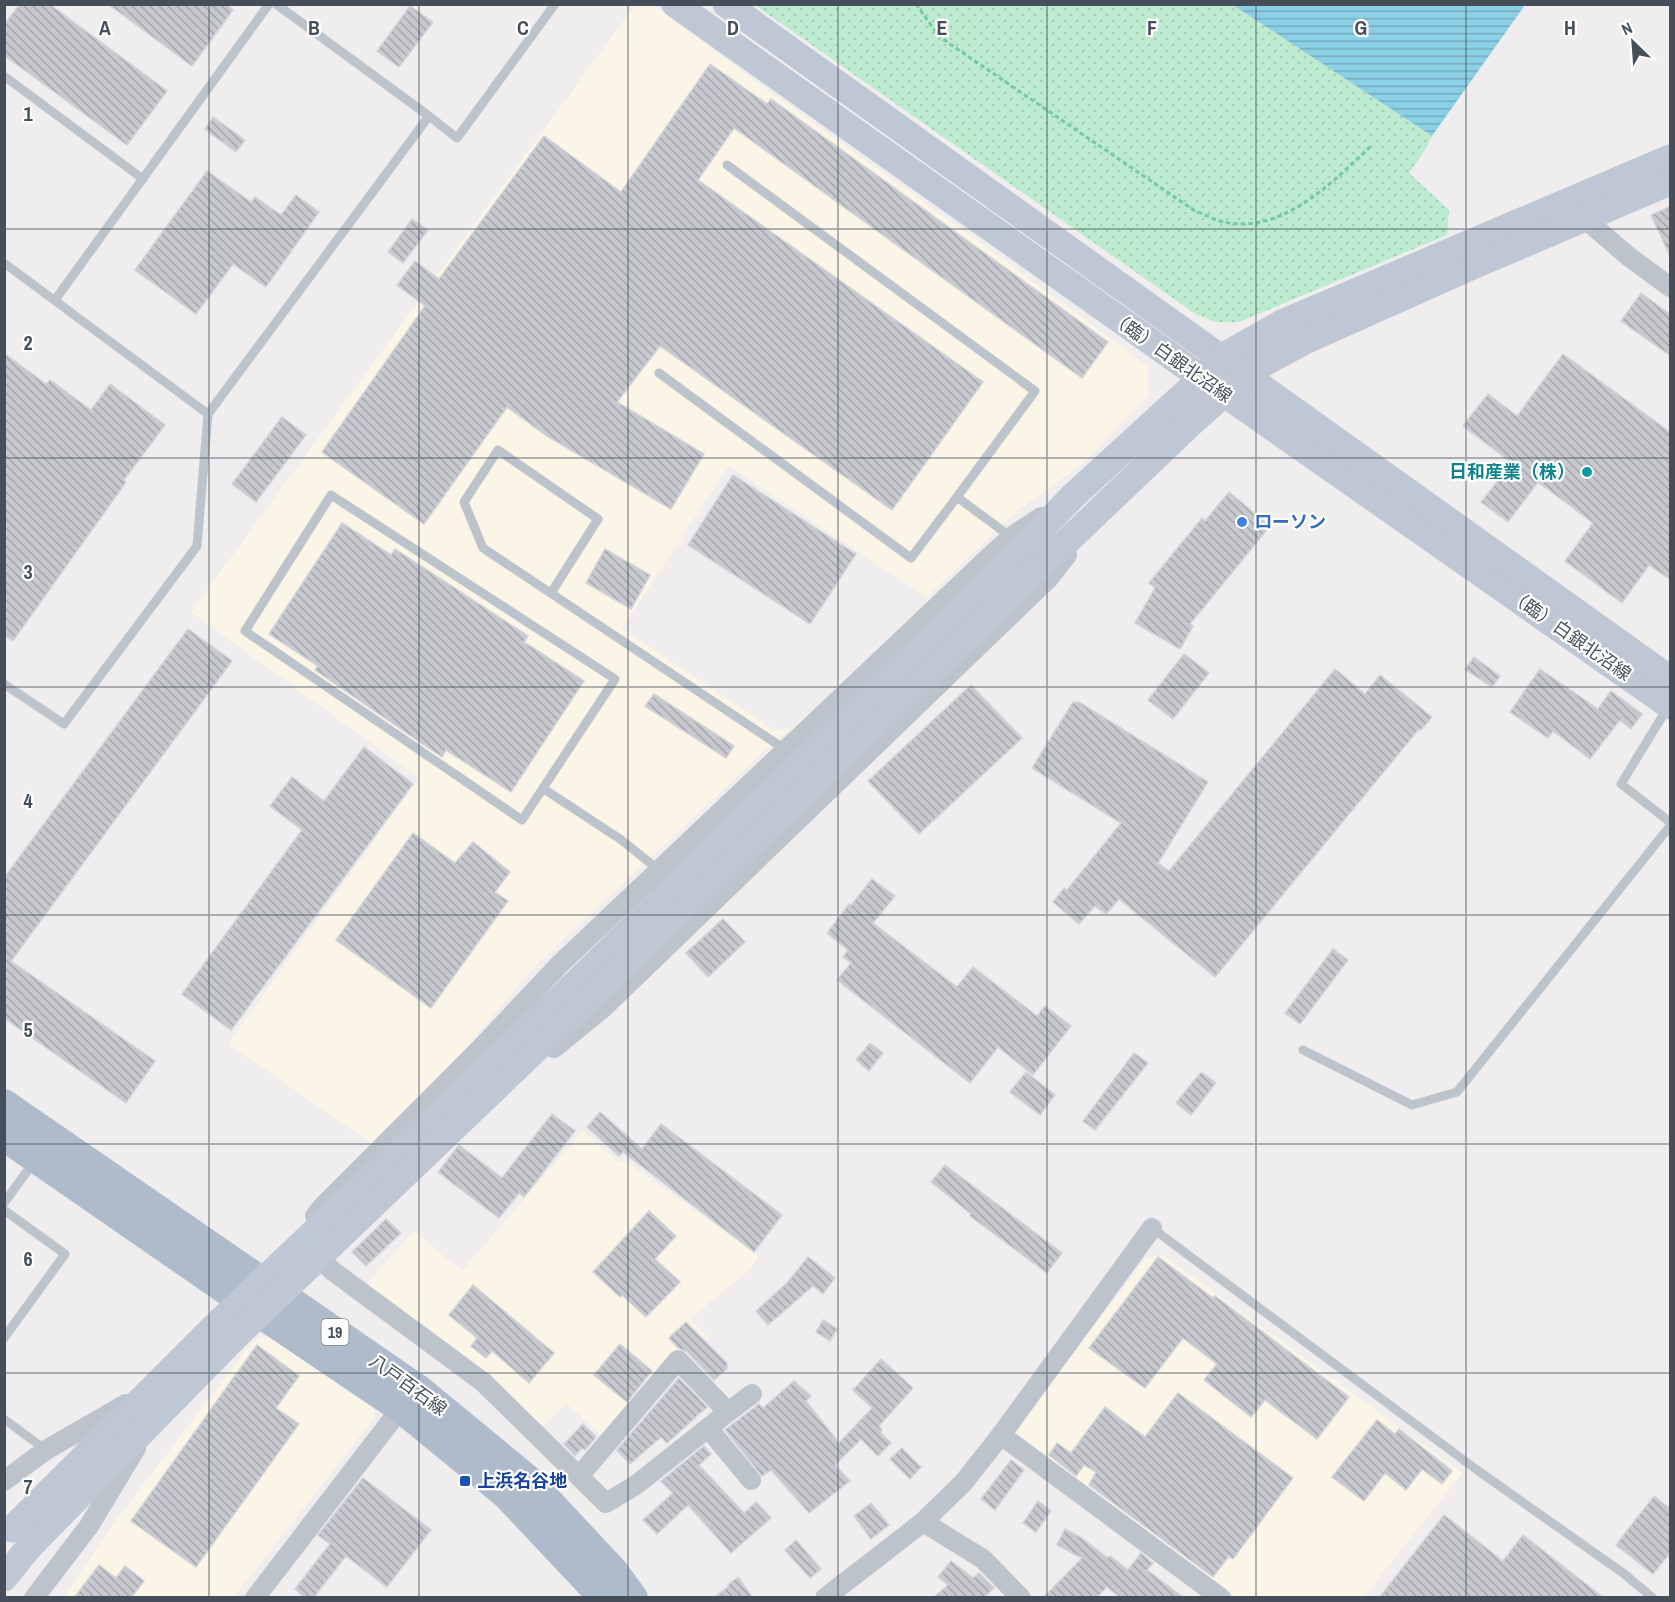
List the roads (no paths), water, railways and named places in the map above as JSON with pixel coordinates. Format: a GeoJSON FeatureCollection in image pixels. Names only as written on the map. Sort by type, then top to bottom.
{"type":"FeatureCollection","features":[{"type":"Feature","properties":{"kind":"main road","name":"八戸百石線"},"geometry":{"type":"LineString","coordinates":[[4,1104],[44,1147],[251,1307],[401,1408],[507,1495],[604,1598]]}},
{"type":"Feature","properties":{"kind":"main road","name":"八戸百石線"},"geometry":{"type":"LineString","coordinates":[[4,1136],[44,1147],[273,1288],[419,1390],[526,1479],[614,1572],[633,1598]]}},
{"type":"Feature","properties":{"kind":"street","name":"（臨）白銀北沼線"},"geometry":{"type":"LineString","coordinates":[[675,4],[1224,394],[1670,698]]}},
{"type":"Feature","properties":{"kind":"street","name":"（臨）白銀北沼線"},"geometry":{"type":"LineString","coordinates":[[726,4],[1244,374],[1670,698]]}},
{"type":"Feature","properties":{"kind":"street"},"geometry":{"type":"LineString","coordinates":[[34,1598],[89,1526],[142,1439],[197,1361],[273,1288],[321,1261],[361,1228],[516,1079],[602,1009],[1049,578],[1095,517],[1244,374],[1305,341],[1475,264],[1671,158]]}},
{"type":"Feature","properties":{"kind":"street"},"geometry":{"type":"LineString","coordinates":[[4,1578],[15,1538],[235,1337],[1021,555],[1073,496],[1202,378],[1220,358],[1282,323],[1575,210],[1671,182]]}},
{"type":"Feature","properties":{"kind":"street"},"geometry":{"type":"LineString","coordinates":[[1575,210],[1628,256],[1671,287]]}},
{"type":"Feature","properties":{"kind":"street"},"geometry":{"type":"LineString","coordinates":[[273,1288],[298,1239],[323,1206],[479,1050],[559,965],[786,750],[1021,555],[1095,517]]}},
{"type":"Feature","properties":{"kind":"street"},"geometry":{"type":"LineString","coordinates":[[825,1598],[923,1522],[963,1483],[1001,1435],[1152,1228]]}},
{"type":"Feature","properties":{"kind":"street"},"geometry":{"type":"LineString","coordinates":[[298,1239],[321,1261],[483,1382],[606,1503],[636,1485],[752,1394]]}},
{"type":"Feature","properties":{"kind":"street"},"geometry":{"type":"LineString","coordinates":[[580,1475],[678,1360],[728,1412]]}},
{"type":"Feature","properties":{"kind":"street"},"geometry":{"type":"LineString","coordinates":[[4,1481],[46,1450],[197,1361]]}},
{"type":"Feature","properties":{"kind":"street"},"geometry":{"type":"LineString","coordinates":[[255,1598],[401,1408]]}},
{"type":"Feature","properties":{"kind":"street"},"geometry":{"type":"LineString","coordinates":[[708,1428],[751,1480]]}},
{"type":"Feature","properties":{"kind":"street"},"geometry":{"type":"LineString","coordinates":[[1001,1435],[1208,1594]]}},
{"type":"Feature","properties":{"kind":"street"},"geometry":{"type":"LineString","coordinates":[[46,1450],[101,1505]]}},
{"type":"Feature","properties":{"kind":"street"},"geometry":{"type":"LineString","coordinates":[[923,1522],[983,1559],[1021,1598]]}},
{"type":"Feature","properties":{"kind":"lane"},"geometry":{"type":"LineString","coordinates":[[55,300],[269,4]]}},
{"type":"Feature","properties":{"kind":"lane"},"geometry":{"type":"LineString","coordinates":[[276,4],[457,138],[555,4]]}},
{"type":"Feature","properties":{"kind":"lane"},"geometry":{"type":"LineString","coordinates":[[4,76],[143,179]]}},
{"type":"Feature","properties":{"kind":"lane"},"geometry":{"type":"LineString","coordinates":[[4,684],[64,724],[71,715],[197,546],[208,414],[429,116]]}},
{"type":"Feature","properties":{"kind":"lane"},"geometry":{"type":"LineString","coordinates":[[659,373],[911,558],[1035,391],[727,165]]}},
{"type":"Feature","properties":{"kind":"lane"},"geometry":{"type":"LineString","coordinates":[[4,263],[208,414]]}},
{"type":"Feature","properties":{"kind":"lane"},"geometry":{"type":"LineString","coordinates":[[551,593],[598,519],[498,450],[464,502],[483,548],[786,750]]}},
{"type":"Feature","properties":{"kind":"lane"},"geometry":{"type":"LineString","coordinates":[[331,495],[615,679],[544,789],[522,820],[245,631],[331,495]]}},
{"type":"Feature","properties":{"kind":"lane"},"geometry":{"type":"LineString","coordinates":[[957,497],[1021,555]]}},
{"type":"Feature","properties":{"kind":"lane"},"geometry":{"type":"LineString","coordinates":[[1670,698],[1621,784],[1671,822]]}},
{"type":"Feature","properties":{"kind":"lane"},"geometry":{"type":"LineString","coordinates":[[544,789],[620,839],[659,870]]}},
{"type":"Feature","properties":{"kind":"lane"},"geometry":{"type":"LineString","coordinates":[[1303,1050],[1412,1104],[1457,1092],[1671,826]]}},
{"type":"Feature","properties":{"kind":"lane"},"geometry":{"type":"LineString","coordinates":[[4,1203],[44,1147]]}},
{"type":"Feature","properties":{"kind":"lane"},"geometry":{"type":"LineString","coordinates":[[4,1210],[65,1254],[4,1338]]}},
{"type":"Feature","properties":{"kind":"lane"},"geometry":{"type":"LineString","coordinates":[[1152,1228],[1468,1463],[1623,1573],[1653,1598]]}},
{"type":"Feature","properties":{"kind":"lane"},"geometry":{"type":"LineString","coordinates":[[4,1419],[46,1450]]}},
{"type":"Feature","properties":{"kind":"water"},"geometry":{"type":"Polygon","coordinates":[[[1233,5],[1525,5],[1432,136],[1233,5]]]}},
{"type":"Feature","properties":{"kind":"place","name":"日和産業（株）"},"geometry":{"type":"Point","coordinates":[1587,472]}},
{"type":"Feature","properties":{"kind":"place","name":"ローソン"},"geometry":{"type":"Point","coordinates":[1242,522]}},
{"type":"Feature","properties":{"kind":"place","name":"上浜名谷地"},"geometry":{"type":"Point","coordinates":[465,1481]}}]}
